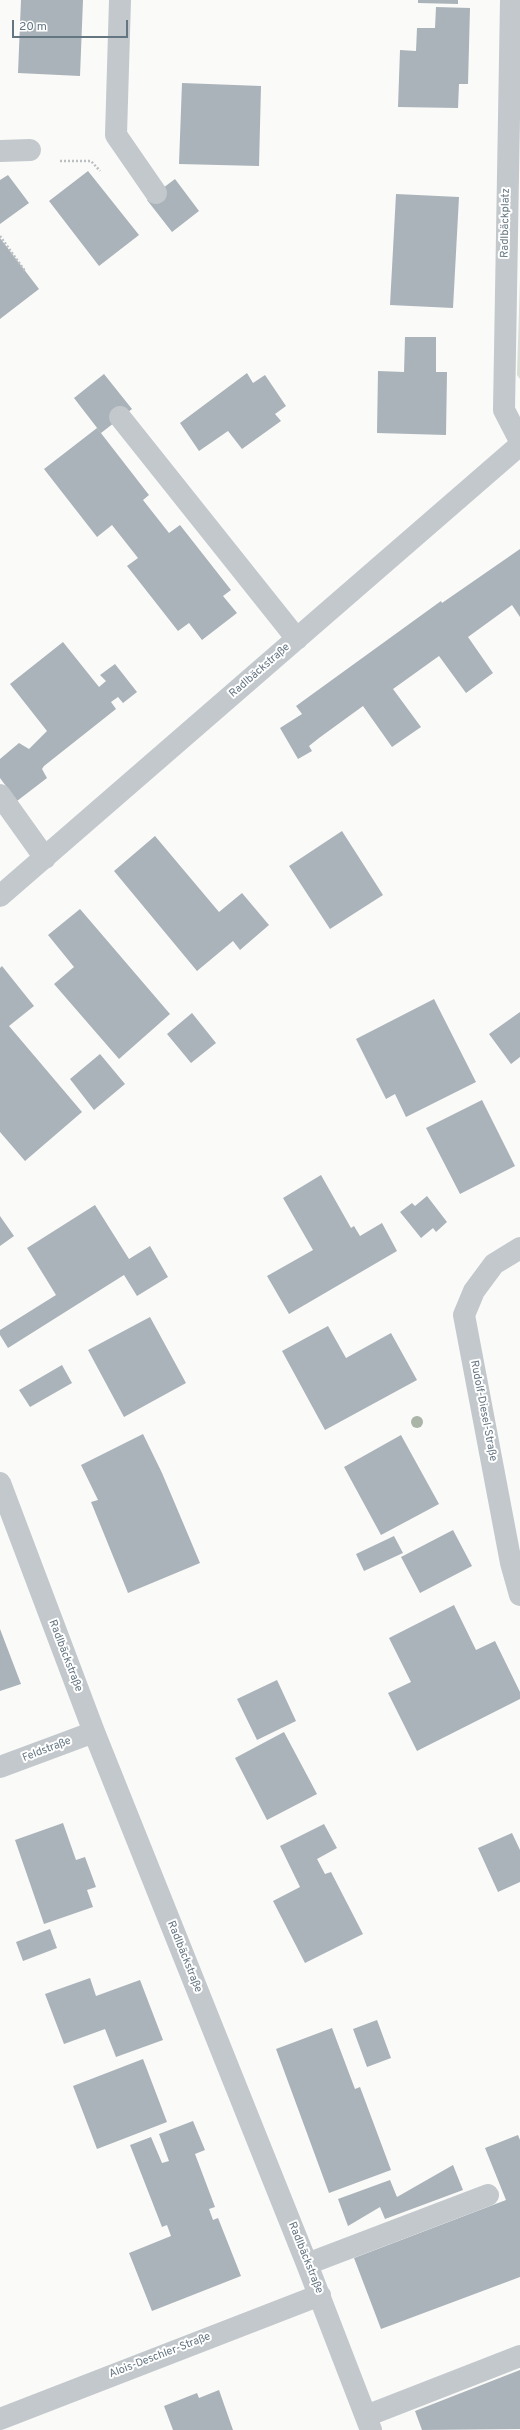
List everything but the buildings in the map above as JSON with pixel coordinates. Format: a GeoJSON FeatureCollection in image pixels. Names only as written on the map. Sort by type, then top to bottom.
{"type":"FeatureCollection","features":[{"type":"Feature","properties":{"kind":"street"},"geometry":{"type":"LineString","coordinates":[[120,0],[116,135],[156,193]]}},
{"type":"Feature","properties":{"kind":"street","name":"Radlbäckplatz"},"geometry":{"type":"LineString","coordinates":[[511,0],[504,410],[520,441]]}},
{"type":"Feature","properties":{"kind":"street"},"geometry":{"type":"LineString","coordinates":[[0,150],[30,150]]}},
{"type":"Feature","properties":{"kind":"street"},"geometry":{"type":"LineString","coordinates":[[120,417],[297,639]]}},
{"type":"Feature","properties":{"kind":"street","name":"Radlbäckstraße"},"geometry":{"type":"LineString","coordinates":[[0,896],[520,445]]}},
{"type":"Feature","properties":{"kind":"street"},"geometry":{"type":"LineString","coordinates":[[0,796],[45,858]]}},
{"type":"Feature","properties":{"kind":"street","name":"Rudolf-Diesel-Straße"},"geometry":{"type":"LineString","coordinates":[[520,1248],[494,1264],[474,1291],[464,1315],[511,1563],[520,1595]]}},
{"type":"Feature","properties":{"kind":"street","name":"Radlbäckstraße"},"geometry":{"type":"LineString","coordinates":[[0,1483],[94,1732],[320,2296],[368,2423]]}},
{"type":"Feature","properties":{"kind":"street","name":"Feldstraße"},"geometry":{"type":"LineString","coordinates":[[0,1767],[94,1732]]}},
{"type":"Feature","properties":{"kind":"street"},"geometry":{"type":"LineString","coordinates":[[307,2264],[488,2195]]}},
{"type":"Feature","properties":{"kind":"street","name":"Alois-Deschler-Straße"},"geometry":{"type":"LineString","coordinates":[[0,2418],[320,2296]]}},
{"type":"Feature","properties":{"kind":"street"},"geometry":{"type":"LineString","coordinates":[[368,2423],[520,2356]]}},
{"type":"Feature","properties":{"kind":"path"},"geometry":{"type":"LineString","coordinates":[[30,150],[36,161],[91,161],[101,173]]}},
{"type":"Feature","properties":{"kind":"path"},"geometry":{"type":"LineString","coordinates":[[0,236],[25,271]]}},
{"type":"Feature","properties":{"kind":"shaded area"},"geometry":{"type":"Polygon","coordinates":[[[520,278],[520,379],[517,375],[520,278]]]}}]}
